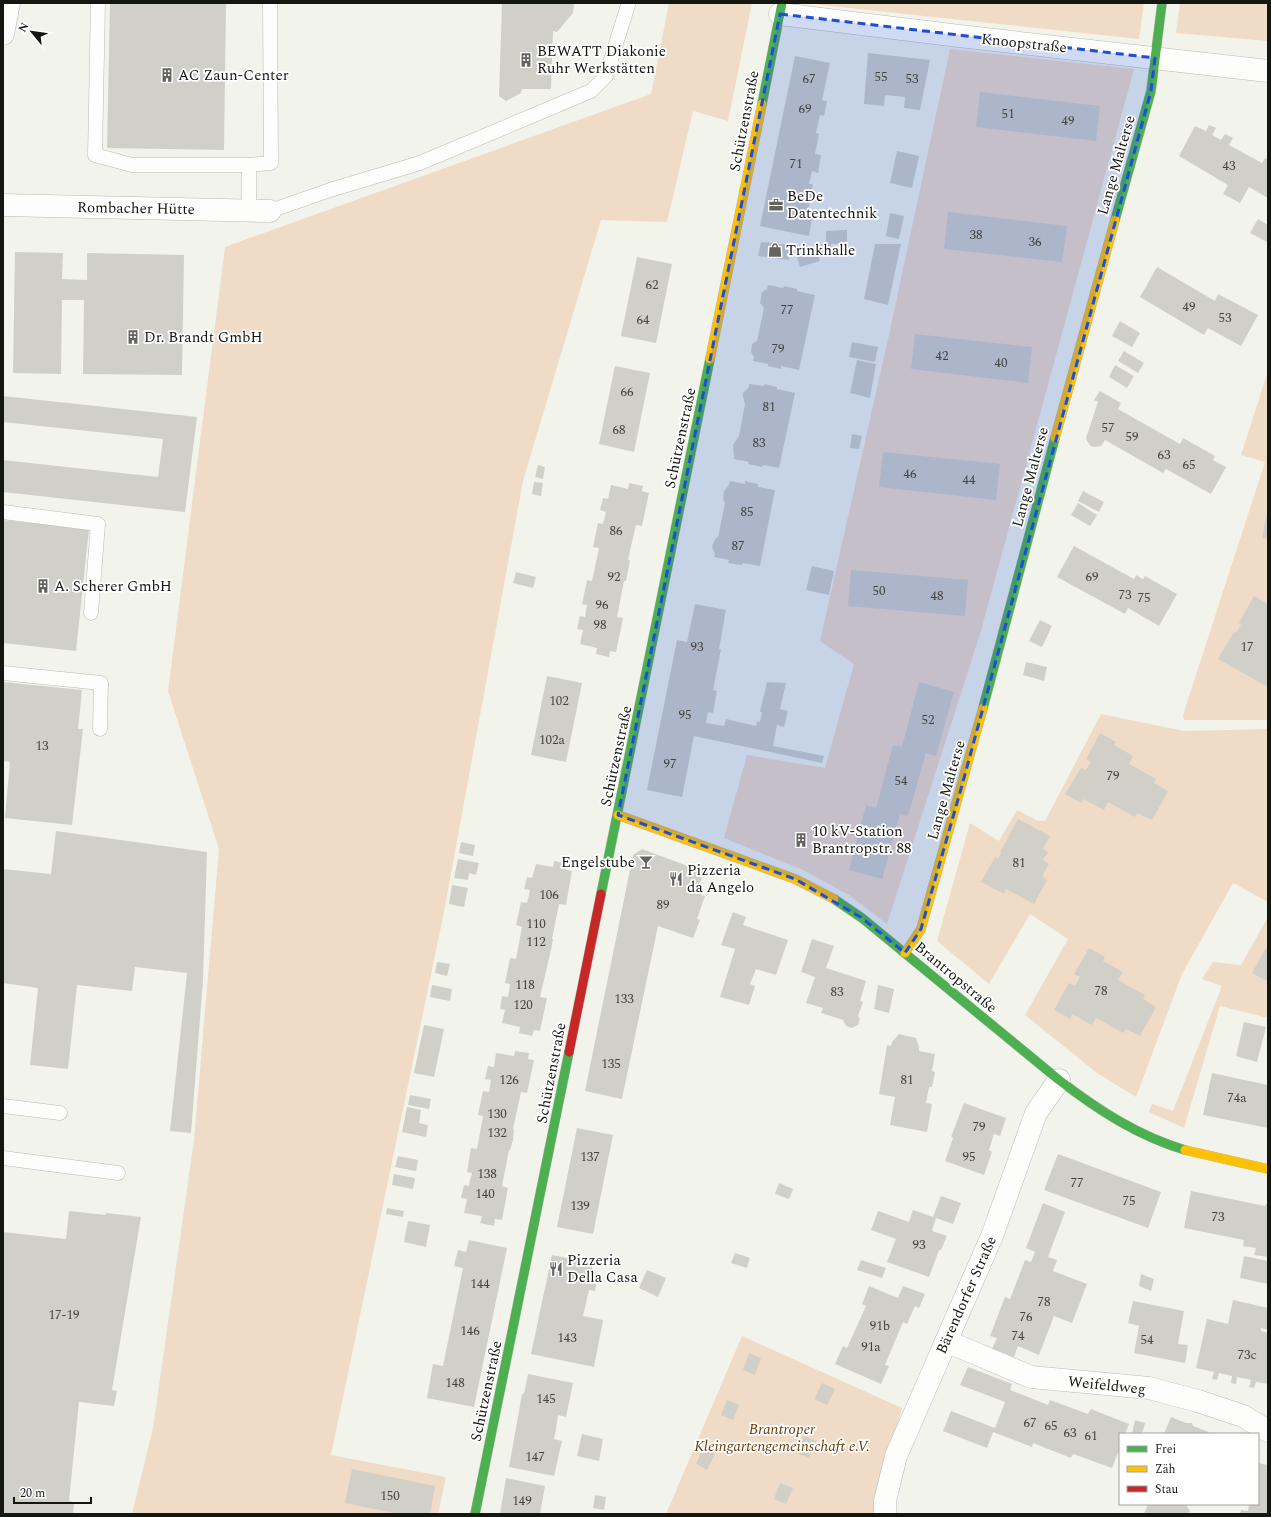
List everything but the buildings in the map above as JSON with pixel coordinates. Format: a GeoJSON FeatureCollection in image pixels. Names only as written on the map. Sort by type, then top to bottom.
{"type":"FeatureCollection","features":[{"type":"Feature","properties":{"kind":"street"},"geometry":{"type":"LineString","coordinates":[[3,34],[9,3]]}},
{"type":"Feature","properties":{"kind":"street","name":"Lange Malterse"},"geometry":{"type":"LineString","coordinates":[[905,953],[921,929],[963,781],[1081,343],[1151,91],[1162,3]]}},
{"type":"Feature","properties":{"kind":"street","name":"Knoopstraße"},"geometry":{"type":"LineString","coordinates":[[781,8],[959,36],[1268,71]]}},
{"type":"Feature","properties":{"kind":"street","name":"Schützenstraße"},"geometry":{"type":"LineString","coordinates":[[475,1514],[781,8]]}},
{"type":"Feature","properties":{"kind":"street","name":"Rombacher Hütte"},"geometry":{"type":"LineString","coordinates":[[3,205],[259,211]]}},
{"type":"Feature","properties":{"kind":"street","name":"Brantropstraße"},"geometry":{"type":"LineString","coordinates":[[618,815],[795,879],[830,898],[862,918],[1059,1080],[1087,1101],[1136,1131],[1185,1151],[1207,1157],[1268,1169]]}},
{"type":"Feature","properties":{"kind":"street","name":"Bärendorfer Straße"},"geometry":{"type":"LineString","coordinates":[[885,1514],[885,1501],[896,1456],[992,1236],[1036,1113],[1059,1080]]}},
{"type":"Feature","properties":{"kind":"street","name":"Weifeldweg"},"geometry":{"type":"LineString","coordinates":[[946,1341],[1031,1377],[1149,1388],[1198,1401],[1243,1416],[1268,1431]]}},
{"type":"Feature","properties":{"kind":"lane"},"geometry":{"type":"LineString","coordinates":[[98,3],[95,154],[132,165],[248,165],[271,163],[270,3]]}},
{"type":"Feature","properties":{"kind":"lane"},"geometry":{"type":"LineString","coordinates":[[248,165],[259,211],[420,163],[591,91],[606,76],[628,5]]}},
{"type":"Feature","properties":{"kind":"lane"},"geometry":{"type":"LineString","coordinates":[[3,512],[98,524],[91,613]]}},
{"type":"Feature","properties":{"kind":"lane"},"geometry":{"type":"LineString","coordinates":[[3,673],[101,683],[100,729]]}},
{"type":"Feature","properties":{"kind":"lane"},"geometry":{"type":"LineString","coordinates":[[3,1106],[60,1112]]}},
{"type":"Feature","properties":{"kind":"lane"},"geometry":{"type":"LineString","coordinates":[[3,1158],[118,1172]]}},
{"type":"Feature","properties":{"kind":"highlighted area"},"geometry":{"type":"Polygon","coordinates":[[[780,14],[1155,58],[1151,91],[961,789],[921,929],[905,953],[862,918],[795,879],[618,815],[780,14]]]}},
{"type":"Feature","properties":{"kind":"green space"},"geometry":{"type":"Polygon","coordinates":[[[669,3],[752,3],[728,121],[693,111],[667,222],[601,220],[523,481],[444,912],[331,1455],[446,1477],[438,1514],[132,1514],[153,1428],[194,1140],[219,849],[168,691],[225,247],[651,94],[669,3]]]}},
{"type":"Feature","properties":{"kind":"green space"},"geometry":{"type":"Polygon","coordinates":[[[815,3],[1144,3],[1139,39],[821,5],[815,3]]]}},
{"type":"Feature","properties":{"kind":"green space"},"geometry":{"type":"Polygon","coordinates":[[[1180,3],[1268,3],[1268,41],[1176,33],[1180,3]]]}},
{"type":"Feature","properties":{"kind":"green space"},"geometry":{"type":"Polygon","coordinates":[[[950,49],[1134,69],[980,634],[887,924],[849,895],[803,870],[724,838],[747,755],[825,768],[854,664],[820,641],[889,335],[950,49]]]}},
{"type":"Feature","properties":{"kind":"green space"},"geometry":{"type":"Polygon","coordinates":[[[1268,371],[1268,720],[1184,720],[1183,715],[1265,462],[1241,455],[1268,371]]]}},
{"type":"Feature","properties":{"kind":"green space"},"geometry":{"type":"Polygon","coordinates":[[[1101,714],[1184,731],[1268,729],[1268,902],[1233,883],[1182,974],[1136,1097],[1097,1073],[1025,1015],[1068,939],[1030,914],[989,984],[937,941],[970,823],[999,841],[1017,810],[1038,821],[1045,821],[1101,714]]]}},
{"type":"Feature","properties":{"kind":"green space"},"geometry":{"type":"Polygon","coordinates":[[[1268,917],[1268,1018],[1220,1006],[1184,1128],[1149,1112],[1152,1104],[1173,1111],[1222,986],[1202,979],[1213,962],[1241,965],[1268,917]]]}},
{"type":"Feature","properties":{"kind":"green space","name":"Brantroper Kleingartengemeinschaft e.V."},"geometry":{"type":"Polygon","coordinates":[[[742,1336],[902,1408],[873,1514],[666,1514],[742,1336]]]}},
{"type":"Feature","properties":{"kind":"traffic: fast"},"geometry":{"type":"LineString","coordinates":[[762,104],[782,3]]}},
{"type":"Feature","properties":{"kind":"traffic: fast"},"geometry":{"type":"LineString","coordinates":[[1115,220],[1151,91],[1162,3]]}},
{"type":"Feature","properties":{"kind":"traffic: fast"},"geometry":{"type":"LineString","coordinates":[[601,894],[710,359]]}},
{"type":"Feature","properties":{"kind":"traffic: fast"},"geometry":{"type":"LineString","coordinates":[[983,708],[1055,438]]}},
{"type":"Feature","properties":{"kind":"traffic: fast"},"geometry":{"type":"LineString","coordinates":[[834,899],[862,918],[1074,1091],[1104,1112],[1135,1130],[1185,1150]]}},
{"type":"Feature","properties":{"kind":"traffic: fast"},"geometry":{"type":"LineString","coordinates":[[475,1514],[569,1052]]}},
{"type":"Feature","properties":{"kind":"traffic: slow"},"geometry":{"type":"LineString","coordinates":[[710,359],[762,104]]}},
{"type":"Feature","properties":{"kind":"traffic: slow"},"geometry":{"type":"LineString","coordinates":[[1055,438],[1115,220]]}},
{"type":"Feature","properties":{"kind":"traffic: slow"},"geometry":{"type":"LineString","coordinates":[[905,953],[921,929],[983,708]]}},
{"type":"Feature","properties":{"kind":"traffic: slow"},"geometry":{"type":"LineString","coordinates":[[618,815],[795,879],[834,899]]}},
{"type":"Feature","properties":{"kind":"traffic: slow"},"geometry":{"type":"LineString","coordinates":[[1185,1150],[1268,1169]]}},
{"type":"Feature","properties":{"kind":"traffic: jam"},"geometry":{"type":"LineString","coordinates":[[569,1052],[601,894]]}},
{"type":"Feature","properties":{"kind":"place","name":"BEWATT Diakonie Ruhr Werkstätten"},"geometry":{"type":"Point","coordinates":[526,60]}},
{"type":"Feature","properties":{"kind":"place","name":"AC Zaun-Center"},"geometry":{"type":"Point","coordinates":[167,75]}},
{"type":"Feature","properties":{"kind":"place","name":"BeDe Datentechnik"},"geometry":{"type":"Point","coordinates":[776,205]}},
{"type":"Feature","properties":{"kind":"place","name":"Trinkhalle"},"geometry":{"type":"Point","coordinates":[775,250]}},
{"type":"Feature","properties":{"kind":"place","name":"Dr. Brandt GmbH"},"geometry":{"type":"Point","coordinates":[133,337]}},
{"type":"Feature","properties":{"kind":"place","name":"A. Scherer GmbH"},"geometry":{"type":"Point","coordinates":[43,586]}},
{"type":"Feature","properties":{"kind":"place","name":"10 kV-Station Brantropstr. 88"},"geometry":{"type":"Point","coordinates":[801,840]}},
{"type":"Feature","properties":{"kind":"place","name":"Engelstube"},"geometry":{"type":"Point","coordinates":[646,862]}},
{"type":"Feature","properties":{"kind":"place","name":"Pizzeria da Angelo"},"geometry":{"type":"Point","coordinates":[676,879]}},
{"type":"Feature","properties":{"kind":"place","name":"Pizzeria Della Casa"},"geometry":{"type":"Point","coordinates":[556,1269]}}]}
